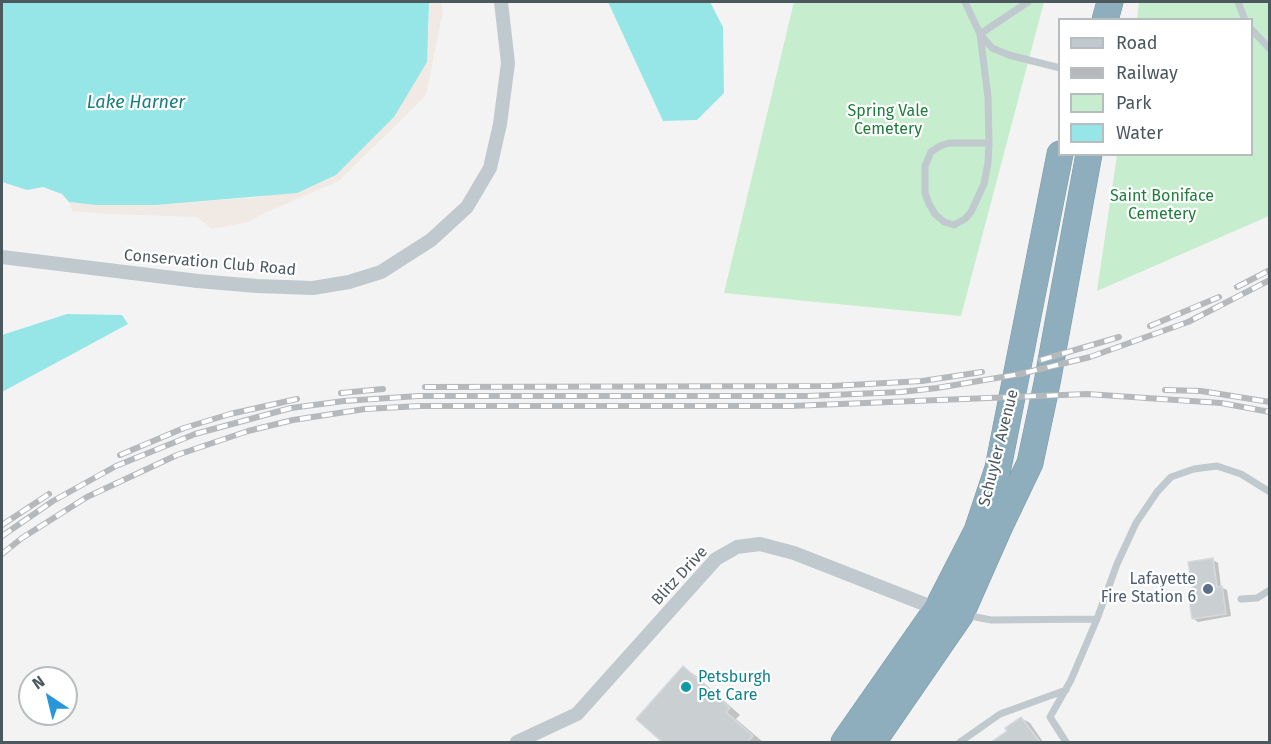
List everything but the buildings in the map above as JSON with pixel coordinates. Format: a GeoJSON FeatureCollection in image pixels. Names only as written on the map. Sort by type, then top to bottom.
{"type":"FeatureCollection","features":[{"type":"Feature","properties":{"kind":"highway"},"geometry":{"type":"LineString","coordinates":[[1106,18],[1110,2]]}},
{"type":"Feature","properties":{"kind":"highway","name":"Schuyler Avenue"},"geometry":{"type":"LineString","coordinates":[[844,742],[949,611],[998,468],[1060,156]]}},
{"type":"Feature","properties":{"kind":"highway","name":"Schuyler Avenue"},"geometry":{"type":"LineString","coordinates":[[873,742],[999,528],[1030,463],[1089,156]]}},
{"type":"Feature","properties":{"kind":"street","name":"Conservation Club Road"},"geometry":{"type":"LineString","coordinates":[[2,257],[257,286],[313,288],[349,282],[381,272],[431,240],[467,207],[490,168],[500,124],[508,63],[501,2]]}},
{"type":"Feature","properties":{"kind":"street","name":"Blitz Drive"},"geometry":{"type":"LineString","coordinates":[[517,742],[577,714],[716,559],[737,547],[760,544],[795,553],[949,611]]}},
{"type":"Feature","properties":{"kind":"lane"},"geometry":{"type":"LineString","coordinates":[[964,2],[980,34],[992,48],[1009,55],[1058,68]]}},
{"type":"Feature","properties":{"kind":"lane"},"geometry":{"type":"LineString","coordinates":[[980,34],[1028,2]]}},
{"type":"Feature","properties":{"kind":"lane"},"geometry":{"type":"LineString","coordinates":[[1238,2],[1244,18]]}},
{"type":"Feature","properties":{"kind":"lane"},"geometry":{"type":"LineString","coordinates":[[1253,32],[1269,49]]}},
{"type":"Feature","properties":{"kind":"lane"},"geometry":{"type":"LineString","coordinates":[[980,34],[988,97],[989,143],[984,184],[971,212],[965,219],[954,225],[944,222],[935,214],[925,193],[925,166],[931,152],[949,143],[989,143]]}},
{"type":"Feature","properties":{"kind":"lane"},"geometry":{"type":"LineString","coordinates":[[1066,742],[1050,717],[1066,690],[1098,620],[1117,564],[1137,523],[1157,492],[1171,477],[1194,469],[1217,466],[1241,474],[1269,492]]}},
{"type":"Feature","properties":{"kind":"lane"},"geometry":{"type":"LineString","coordinates":[[1241,599],[1257,598],[1269,590]]}},
{"type":"Feature","properties":{"kind":"lane"},"geometry":{"type":"LineString","coordinates":[[949,611],[991,620],[1098,620]]}},
{"type":"Feature","properties":{"kind":"lane"},"geometry":{"type":"LineString","coordinates":[[960,742],[1000,714],[1066,690]]}},
{"type":"Feature","properties":{"kind":"green space","name":"Spring Vale Cemetery"},"geometry":{"type":"Polygon","coordinates":[[[794,2],[1044,2],[961,316],[724,293],[794,2]]]}},
{"type":"Feature","properties":{"kind":"green space","name":"Saint Boniface Cemetery"},"geometry":{"type":"Polygon","coordinates":[[[1139,2],[1269,2],[1269,216],[1097,291],[1117,156],[1253,156],[1253,18],[1137,18],[1139,2]]]}},
{"type":"Feature","properties":{"kind":"sand"},"geometry":{"type":"Polygon","coordinates":[[[429,2],[441,2],[443,11],[426,95],[339,181],[248,222],[212,229],[197,217],[72,211],[69,202],[96,205],[156,205],[261,197],[336,175],[394,117],[429,29],[429,2]]]}},
{"type":"Feature","properties":{"kind":"water","name":"Lake Harner"},"geometry":{"type":"Polygon","coordinates":[[[2,2],[429,2],[427,62],[394,117],[336,175],[297,193],[156,205],[96,205],[69,202],[62,194],[43,187],[27,190],[2,182],[2,2]]]}},
{"type":"Feature","properties":{"kind":"water"},"geometry":{"type":"Polygon","coordinates":[[[608,2],[710,2],[723,27],[724,93],[697,120],[663,121],[608,2]]]}},
{"type":"Feature","properties":{"kind":"water"},"geometry":{"type":"Polygon","coordinates":[[[67,314],[122,315],[128,324],[2,392],[2,335],[67,314]]]}},
{"type":"Feature","properties":{"kind":"railway"},"geometry":{"type":"LineString","coordinates":[[1237,287],[1270,270]]}},
{"type":"Feature","properties":{"kind":"railway"},"geometry":{"type":"LineString","coordinates":[[2,536],[53,501],[116,466],[195,434],[291,408],[344,401],[418,396],[808,396],[937,388],[1020,374],[1090,357],[1188,322],[1270,280]]}},
{"type":"Feature","properties":{"kind":"railway"},"geometry":{"type":"LineString","coordinates":[[1150,326],[1219,297]]}},
{"type":"Feature","properties":{"kind":"railway"},"geometry":{"type":"LineString","coordinates":[[1041,360],[1119,337]]}},
{"type":"Feature","properties":{"kind":"railway"},"geometry":{"type":"LineString","coordinates":[[425,387],[831,386],[922,381],[982,372]]}},
{"type":"Feature","properties":{"kind":"railway"},"geometry":{"type":"LineString","coordinates":[[341,393],[383,389]]}},
{"type":"Feature","properties":{"kind":"railway"},"geometry":{"type":"LineString","coordinates":[[1165,390],[1201,391],[1270,402]]}},
{"type":"Feature","properties":{"kind":"railway"},"geometry":{"type":"LineString","coordinates":[[2,554],[22,538],[87,497],[177,455],[248,431],[293,420],[365,409],[420,406],[791,406],[1087,394],[1221,403],[1270,412]]}},
{"type":"Feature","properties":{"kind":"railway"},"geometry":{"type":"LineString","coordinates":[[120,455],[184,428],[230,414],[297,399]]}},
{"type":"Feature","properties":{"kind":"railway"},"geometry":{"type":"LineString","coordinates":[[2,525],[49,494]]}},
{"type":"Feature","properties":{"kind":"place","name":"Lafayette Fire Station 6"},"geometry":{"type":"Point","coordinates":[1208,589]}},
{"type":"Feature","properties":{"kind":"place","name":"Petsburgh Pet Care"},"geometry":{"type":"Point","coordinates":[686,687]}}]}
